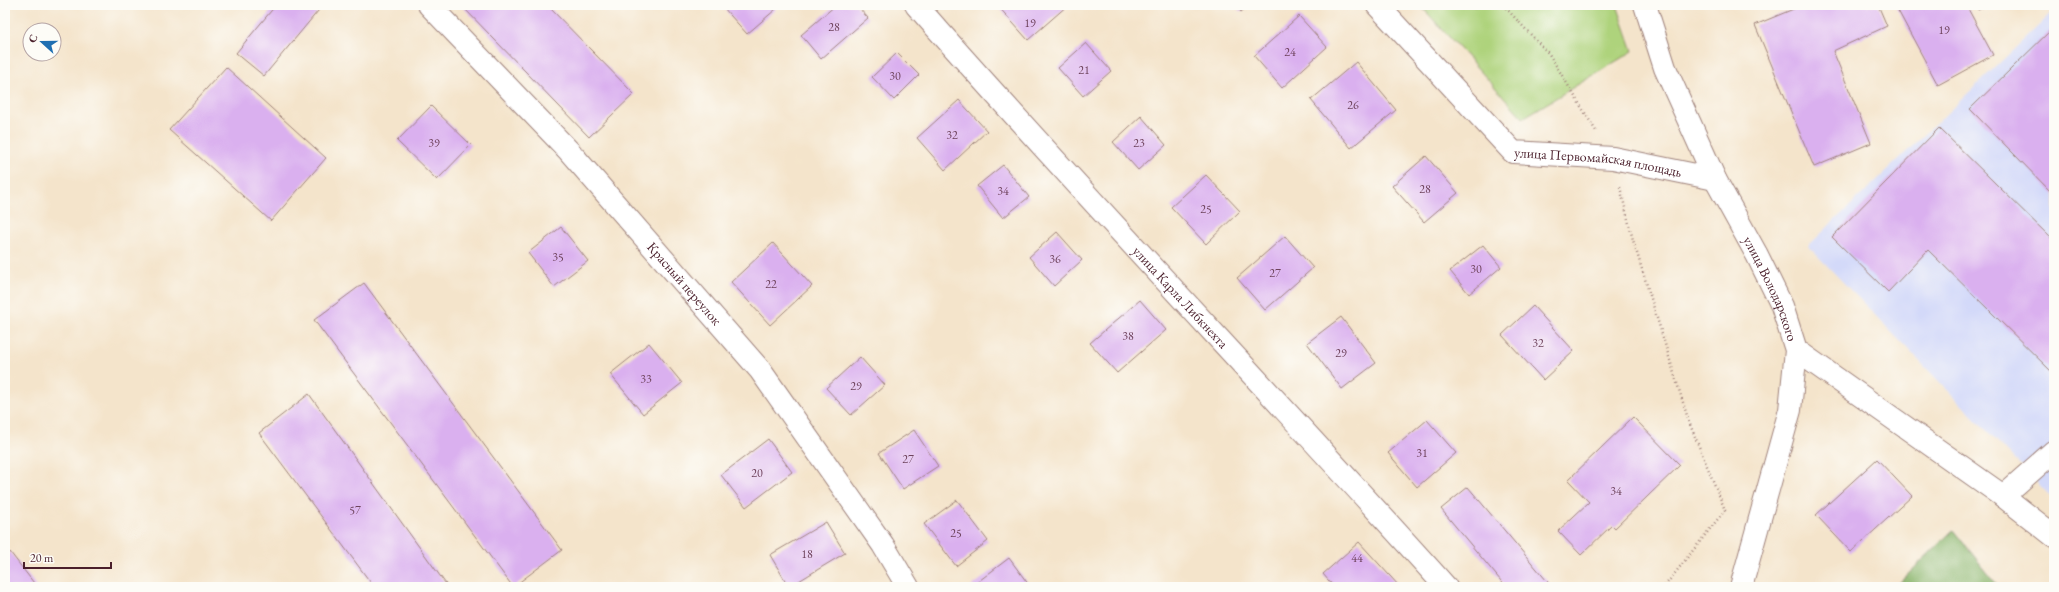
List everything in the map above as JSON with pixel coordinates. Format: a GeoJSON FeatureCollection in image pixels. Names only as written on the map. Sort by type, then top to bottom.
{"type":"FeatureCollection","features":[{"type":"Feature","properties":{"kind":"street","name":"Красный переулок"},"geometry":{"type":"LineString","coordinates":[[429,5],[569,151],[760,370],[883,545],[908,587]]}},
{"type":"Feature","properties":{"kind":"street","name":"улица Карла Либкнехта"},"geometry":{"type":"LineString","coordinates":[[916,5],[1016,119],[1336,464],[1446,587]]}},
{"type":"Feature","properties":{"kind":"street","name":"улица Первомайская площадь"},"geometry":{"type":"LineString","coordinates":[[1377,5],[1513,152],[1613,158],[1715,179]]}},
{"type":"Feature","properties":{"kind":"street","name":"улица Володарского"},"geometry":{"type":"LineString","coordinates":[[1645,5],[1665,68],[1715,179],[1758,255],[1779,300],[1796,350],[1790,410],[1741,587]]}},
{"type":"Feature","properties":{"kind":"street"},"geometry":{"type":"LineString","coordinates":[[1796,350],[2003,496],[2054,536]]}},
{"type":"Feature","properties":{"kind":"street"},"geometry":{"type":"LineString","coordinates":[[2003,496],[2054,451]]}},
{"type":"Feature","properties":{"kind":"path"},"geometry":{"type":"LineString","coordinates":[[1502,5],[1549,54],[1613,158],[1633,240],[1689,422],[1725,510],[1664,587]]}},
{"type":"Feature","properties":{"kind":"shaded area"},"geometry":{"type":"Polygon","coordinates":[[[2054,11],[2054,500],[1808,246],[2054,11]]]}},
{"type":"Feature","properties":{"kind":"green space"},"geometry":{"type":"Polygon","coordinates":[[[1420,5],[1617,5],[1633,51],[1523,118],[1420,5]]]}},
{"type":"Feature","properties":{"kind":"green space"},"geometry":{"type":"Polygon","coordinates":[[[1953,530],[1999,587],[1895,587],[1953,530]]]}},
{"type":"Feature","properties":{"kind":"building"},"geometry":{"type":"Polygon","coordinates":[[[276,5],[323,5],[264,76],[236,53],[276,5]]]}},
{"type":"Feature","properties":{"kind":"building"},"geometry":{"type":"Polygon","coordinates":[[[461,5],[547,5],[634,94],[589,137],[461,5]]]}},
{"type":"Feature","properties":{"kind":"building"},"geometry":{"type":"Polygon","coordinates":[[[772,5],[776,9],[747,34],[722,6],[772,5]]]}},
{"type":"Feature","properties":{"kind":"building"},"geometry":{"type":"Polygon","coordinates":[[[836,5],[856,5],[868,18],[821,59],[801,35],[836,5]]]}},
{"type":"Feature","properties":{"kind":"building"},"geometry":{"type":"Polygon","coordinates":[[[997,5],[1068,5],[1028,40],[997,5]]]}},
{"type":"Feature","properties":{"kind":"building"},"geometry":{"type":"Polygon","coordinates":[[[1234,5],[1249,5],[1241,12],[1234,5]]]}},
{"type":"Feature","properties":{"kind":"building"},"geometry":{"type":"Polygon","coordinates":[[[1803,5],[1878,5],[1887,26],[1833,51],[1871,143],[1814,167],[1755,25],[1803,5]]]}},
{"type":"Feature","properties":{"kind":"building"},"geometry":{"type":"Polygon","coordinates":[[[1895,5],[1966,5],[1993,55],[1938,85],[1895,5]]]}},
{"type":"Feature","properties":{"kind":"building"},"geometry":{"type":"Polygon","coordinates":[[[1976,5],[1988,5],[1978,10],[1976,5]]]}},
{"type":"Feature","properties":{"kind":"building"},"geometry":{"type":"Polygon","coordinates":[[[1299,16],[1327,47],[1282,88],[1254,56],[1299,16]]]}},
{"type":"Feature","properties":{"kind":"building"},"geometry":{"type":"Polygon","coordinates":[[[2054,27],[2054,195],[1970,109],[2054,27]]]}},
{"type":"Feature","properties":{"kind":"building"},"geometry":{"type":"Polygon","coordinates":[[[1086,43],[1111,71],[1083,96],[1058,68],[1086,43]]]}},
{"type":"Feature","properties":{"kind":"building"},"geometry":{"type":"Polygon","coordinates":[[[897,53],[919,75],[894,100],[872,77],[897,53]]]}},
{"type":"Feature","properties":{"kind":"building"},"geometry":{"type":"Polygon","coordinates":[[[1356,62],[1396,110],[1351,148],[1311,100],[1356,62]]]}},
{"type":"Feature","properties":{"kind":"building"},"geometry":{"type":"Polygon","coordinates":[[[226,67],[326,158],[271,221],[169,130],[226,67]]]}},
{"type":"Feature","properties":{"kind":"building"},"geometry":{"type":"Polygon","coordinates":[[[959,100],[987,131],[945,170],[917,138],[959,100]]]}},
{"type":"Feature","properties":{"kind":"building"},"geometry":{"type":"Polygon","coordinates":[[[431,106],[471,145],[437,180],[397,141],[431,106]]]}},
{"type":"Feature","properties":{"kind":"building"},"geometry":{"type":"Polygon","coordinates":[[[1141,116],[1166,145],[1138,170],[1113,142],[1141,116]]]}},
{"type":"Feature","properties":{"kind":"building"},"geometry":{"type":"Polygon","coordinates":[[[1939,128],[2054,241],[2054,374],[1928,250],[1888,292],[1832,237],[1939,128]]]}},
{"type":"Feature","properties":{"kind":"building"},"geometry":{"type":"Polygon","coordinates":[[[1426,156],[1458,193],[1424,222],[1392,186],[1426,156]]]}},
{"type":"Feature","properties":{"kind":"building"},"geometry":{"type":"Polygon","coordinates":[[[1003,165],[1029,197],[1003,218],[977,186],[1003,165]]]}},
{"type":"Feature","properties":{"kind":"building"},"geometry":{"type":"Polygon","coordinates":[[[1206,175],[1240,211],[1206,244],[1171,207],[1206,175]]]}},
{"type":"Feature","properties":{"kind":"building"},"geometry":{"type":"Polygon","coordinates":[[[561,227],[588,261],[554,287],[528,253],[561,227]]]}},
{"type":"Feature","properties":{"kind":"building"},"geometry":{"type":"Polygon","coordinates":[[[1057,232],[1082,260],[1054,286],[1029,257],[1057,232]]]}},
{"type":"Feature","properties":{"kind":"building"},"geometry":{"type":"Polygon","coordinates":[[[1285,236],[1313,268],[1265,310],[1237,278],[1285,236]]]}},
{"type":"Feature","properties":{"kind":"building"},"geometry":{"type":"Polygon","coordinates":[[[773,243],[812,286],[770,325],[731,282],[773,243]]]}},
{"type":"Feature","properties":{"kind":"building"},"geometry":{"type":"Polygon","coordinates":[[[1483,245],[1501,267],[1469,294],[1450,271],[1483,245]]]}},
{"type":"Feature","properties":{"kind":"building"},"geometry":{"type":"Polygon","coordinates":[[[364,283],[562,550],[513,587],[314,320],[364,283]]]}},
{"type":"Feature","properties":{"kind":"building"},"geometry":{"type":"Polygon","coordinates":[[[1140,300],[1166,330],[1117,373],[1090,343],[1140,300]]]}},
{"type":"Feature","properties":{"kind":"building"},"geometry":{"type":"Polygon","coordinates":[[[1533,306],[1574,351],[1543,380],[1502,335],[1533,306]]]}},
{"type":"Feature","properties":{"kind":"building"},"geometry":{"type":"Polygon","coordinates":[[[1341,317],[1376,363],[1342,389],[1307,343],[1341,317]]]}},
{"type":"Feature","properties":{"kind":"building"},"geometry":{"type":"Polygon","coordinates":[[[649,343],[682,383],[643,414],[610,374],[649,343]]]}},
{"type":"Feature","properties":{"kind":"building"},"geometry":{"type":"Polygon","coordinates":[[[860,357],[885,385],[851,415],[826,388],[860,357]]]}},
{"type":"Feature","properties":{"kind":"building"},"geometry":{"type":"Polygon","coordinates":[[[309,394],[448,587],[374,587],[259,433],[309,394]]]}},
{"type":"Feature","properties":{"kind":"building"},"geometry":{"type":"Polygon","coordinates":[[[1633,417],[1680,465],[1615,528],[1612,525],[1581,555],[1558,531],[1589,502],[1568,480],[1633,417]]]}},
{"type":"Feature","properties":{"kind":"building"},"geometry":{"type":"Polygon","coordinates":[[[1427,420],[1456,453],[1417,487],[1388,453],[1427,420]]]}},
{"type":"Feature","properties":{"kind":"building"},"geometry":{"type":"Polygon","coordinates":[[[914,430],[938,466],[903,489],[879,453],[914,430]]]}},
{"type":"Feature","properties":{"kind":"building"},"geometry":{"type":"Polygon","coordinates":[[[768,439],[792,472],[746,507],[721,475],[768,439]]]}},
{"type":"Feature","properties":{"kind":"building"},"geometry":{"type":"Polygon","coordinates":[[[1877,459],[1912,496],[1851,552],[1816,515],[1877,459]]]}},
{"type":"Feature","properties":{"kind":"building"},"geometry":{"type":"Polygon","coordinates":[[[1468,487],[1552,587],[1506,587],[1441,509],[1468,487]]]}},
{"type":"Feature","properties":{"kind":"building"},"geometry":{"type":"Polygon","coordinates":[[[957,500],[988,541],[956,566],[924,524],[957,500]]]}},
{"type":"Feature","properties":{"kind":"building"},"geometry":{"type":"Polygon","coordinates":[[[826,522],[845,553],[789,587],[770,555],[826,522]]]}},
{"type":"Feature","properties":{"kind":"building"},"geometry":{"type":"Polygon","coordinates":[[[1359,542],[1400,587],[1334,587],[1323,574],[1359,542]]]}},
{"type":"Feature","properties":{"kind":"building"},"geometry":{"type":"Polygon","coordinates":[[[10,552],[37,587],[5,587],[5,556],[10,552]]]}},
{"type":"Feature","properties":{"kind":"building"},"geometry":{"type":"Polygon","coordinates":[[[1009,558],[1029,585],[1027,587],[971,587],[1009,558]]]}}]}
